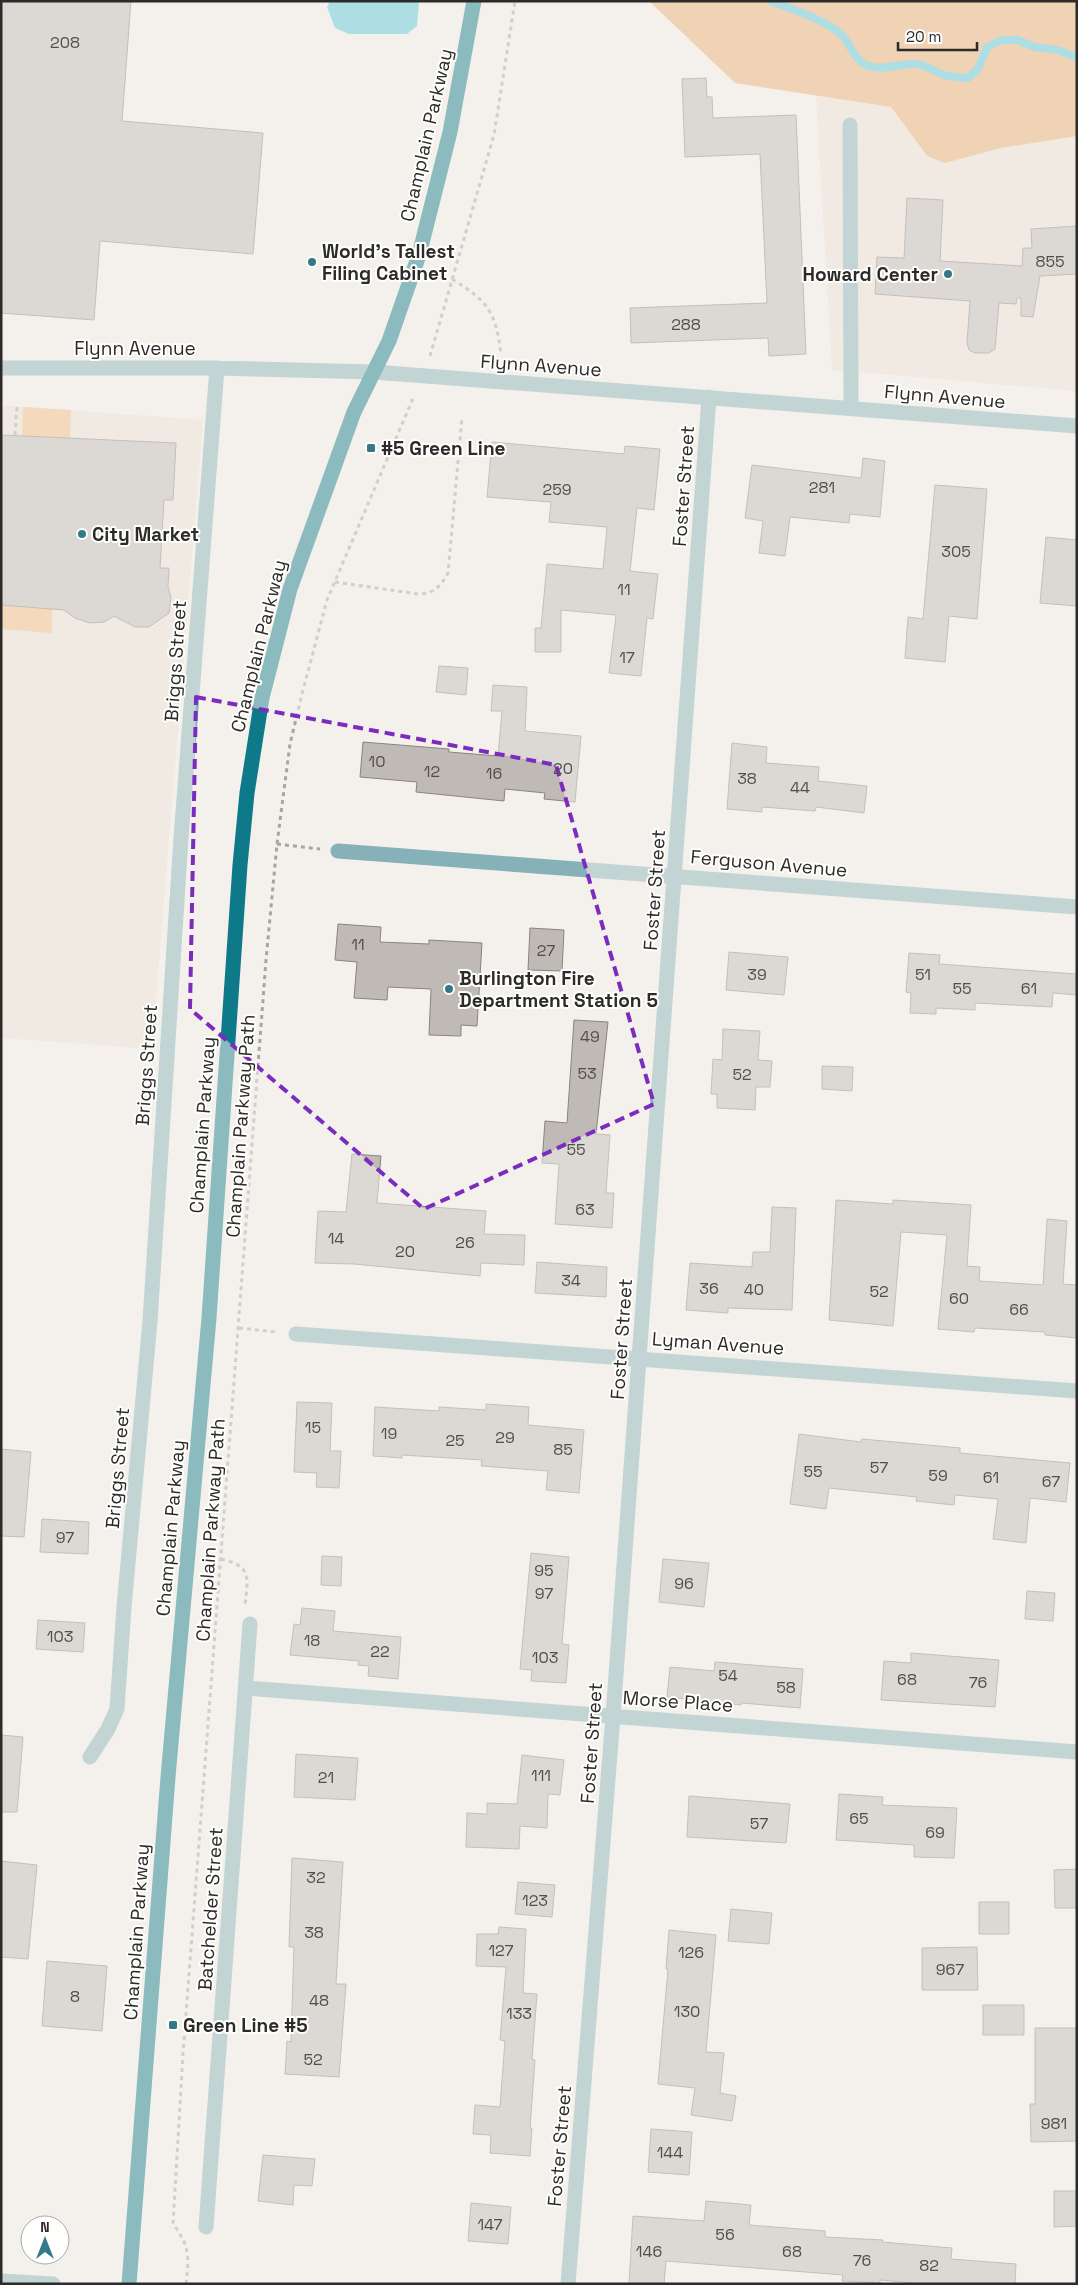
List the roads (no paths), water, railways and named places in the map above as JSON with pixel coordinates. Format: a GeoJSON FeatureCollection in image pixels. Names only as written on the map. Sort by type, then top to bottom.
{"type":"FeatureCollection","features":[{"type":"Feature","properties":{"kind":"main road","name":"Champlain Parkway"},"geometry":{"type":"LineString","coordinates":[[129,2284],[168,1777],[209,1318],[246,793],[262,698],[290,589],[354,412],[389,341],[419,254],[450,132],[474,1]]}},
{"type":"Feature","properties":{"kind":"street"},"geometry":{"type":"LineString","coordinates":[[850,124],[851,408]]}},
{"type":"Feature","properties":{"kind":"street","name":"Flynn Avenue"},"geometry":{"type":"LineString","coordinates":[[1,368],[217,368],[374,372],[1077,426]]}},
{"type":"Feature","properties":{"kind":"street","name":"Briggs Street"},"geometry":{"type":"LineString","coordinates":[[90,1757],[108,1729],[117,1710],[124,1607],[150,1321],[181,847],[217,368]]}},
{"type":"Feature","properties":{"kind":"street","name":"Foster Street"},"geometry":{"type":"LineString","coordinates":[[568,2284],[640,1358],[709,397]]}},
{"type":"Feature","properties":{"kind":"street","name":"Ferguson Avenue"},"geometry":{"type":"LineString","coordinates":[[338,851],[1077,907]]}},
{"type":"Feature","properties":{"kind":"street","name":"Lyman Avenue"},"geometry":{"type":"LineString","coordinates":[[296,1334],[1077,1391]]}},
{"type":"Feature","properties":{"kind":"street","name":"Batchelder Street"},"geometry":{"type":"LineString","coordinates":[[206,2227],[250,1624]]}},
{"type":"Feature","properties":{"kind":"street","name":"Morse Place"},"geometry":{"type":"LineString","coordinates":[[246,1688],[1077,1752]]}},
{"type":"Feature","properties":{"kind":"street"},"geometry":{"type":"LineString","coordinates":[[1,2281],[53,2284]]}},
{"type":"Feature","properties":{"kind":"water"},"geometry":{"type":"Polygon","coordinates":[[[330,1],[416,1],[419,3],[417,26],[407,34],[349,34],[335,28],[327,7],[330,1]]]}},
{"type":"Feature","properties":{"kind":"waterway"},"geometry":{"type":"LineString","coordinates":[[770,1],[830,26],[842,35],[861,62],[872,67],[916,64],[944,75],[968,78],[978,69],[987,47],[1002,40],[1018,40],[1034,47],[1058,50],[1077,58]]}},
{"type":"Feature","properties":{"kind":"place","name":"World's Tallest Filing Cabinet"},"geometry":{"type":"Point","coordinates":[312,262]}},
{"type":"Feature","properties":{"kind":"place","name":"Howard Center"},"geometry":{"type":"Point","coordinates":[948,274]}},
{"type":"Feature","properties":{"kind":"place","name":"#5 Green Line"},"geometry":{"type":"Point","coordinates":[371,448]}},
{"type":"Feature","properties":{"kind":"place","name":"City Market"},"geometry":{"type":"Point","coordinates":[82,534]}},
{"type":"Feature","properties":{"kind":"place","name":"Burlington Fire Department Station 5"},"geometry":{"type":"Point","coordinates":[449,989]}},
{"type":"Feature","properties":{"kind":"place","name":"Green Line #5"},"geometry":{"type":"Point","coordinates":[173,2025]}}]}
